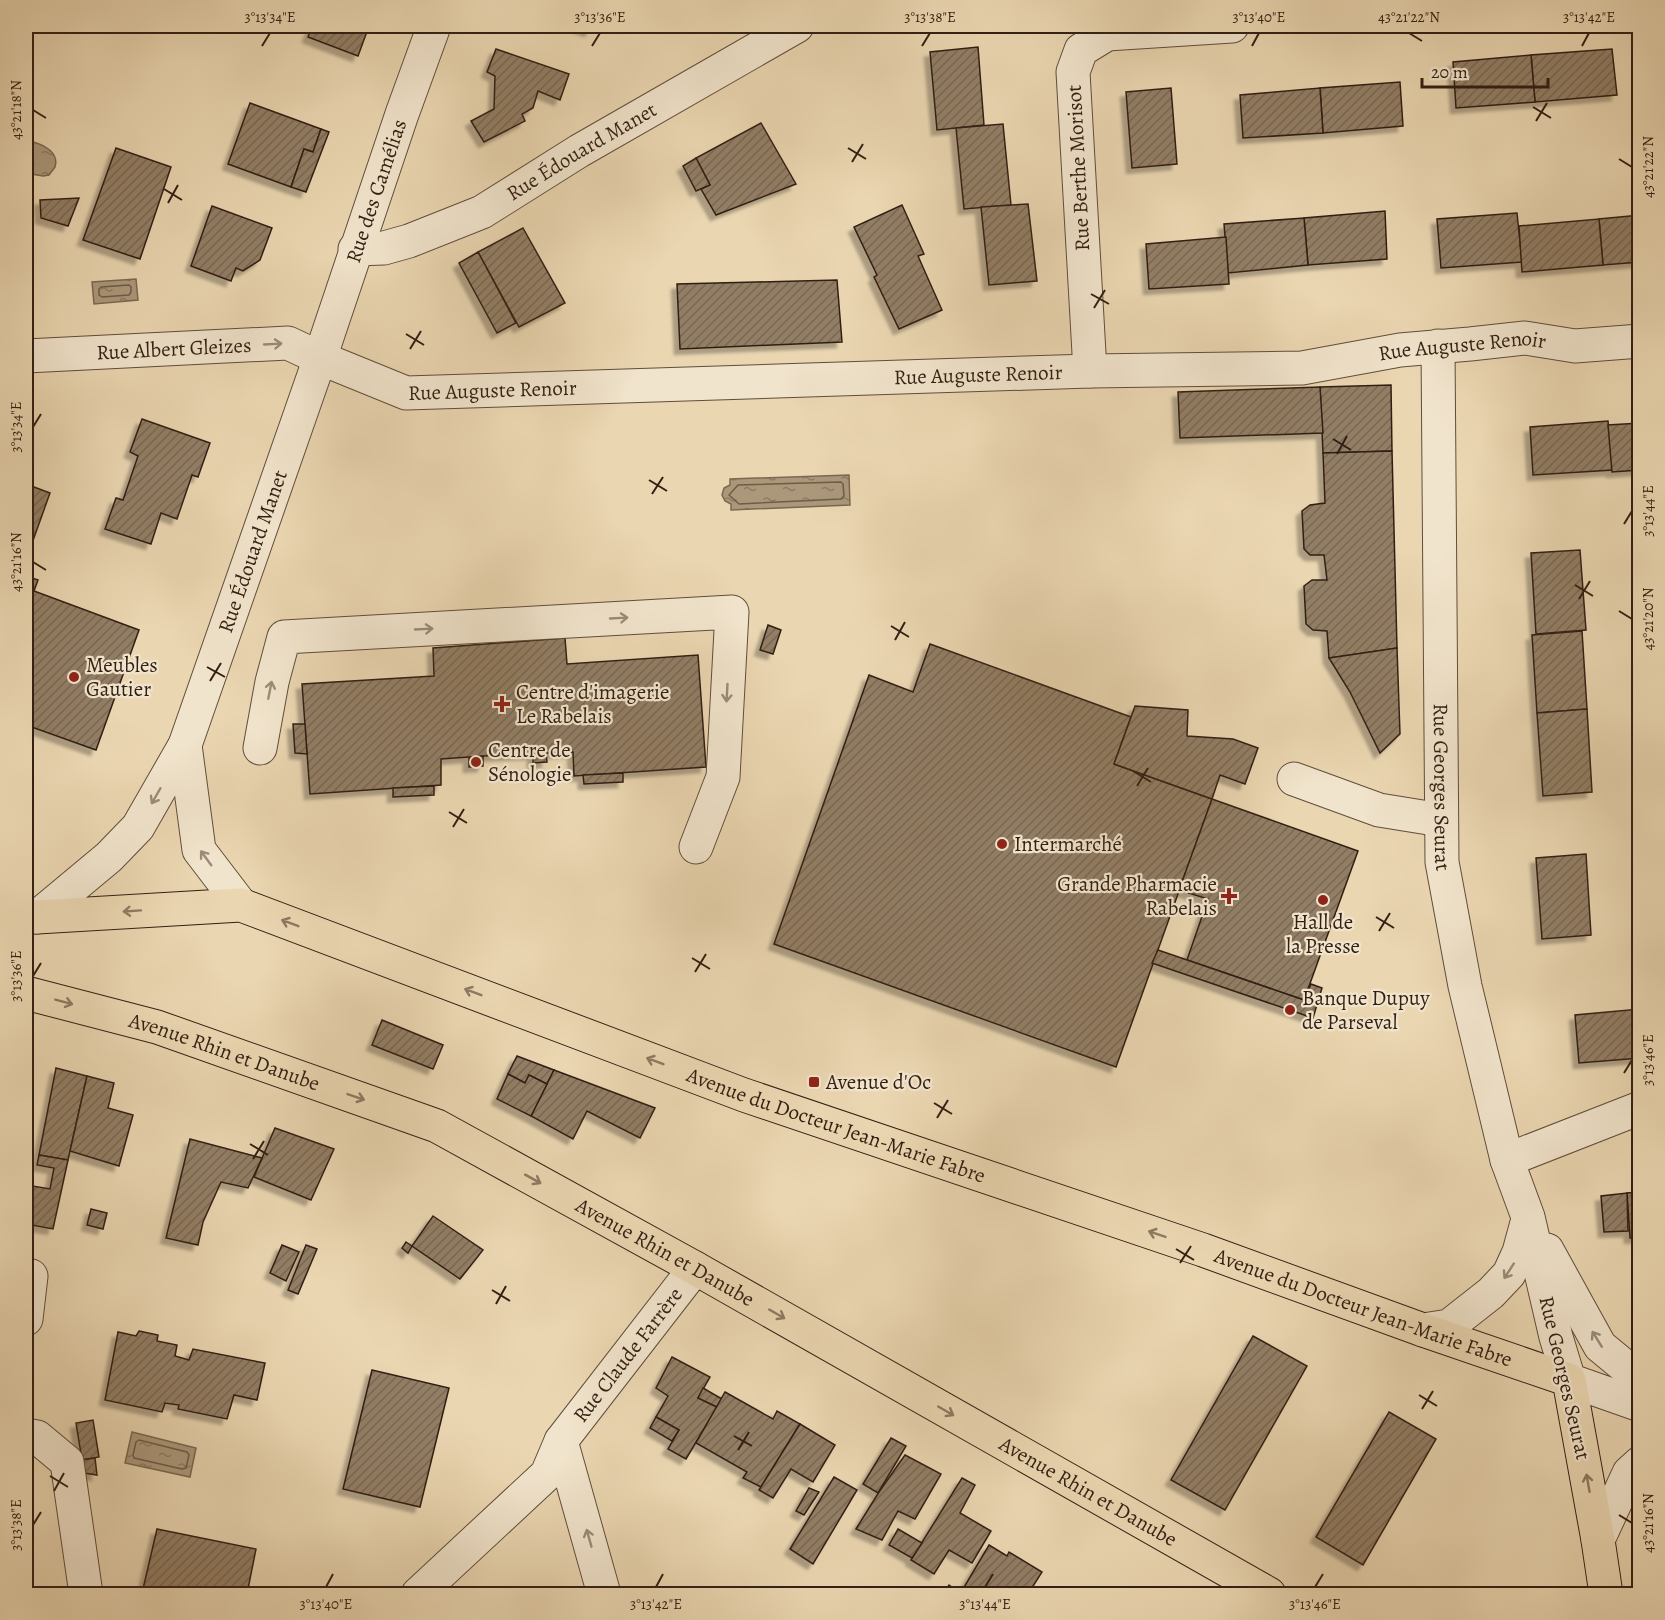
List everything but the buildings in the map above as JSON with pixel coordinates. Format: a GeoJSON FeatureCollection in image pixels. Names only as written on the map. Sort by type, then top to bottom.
{"type":"FeatureCollection","features":[{"type":"Feature","properties":{"kind":"main road","name":"Avenue du Docteur Jean-Marie Fabre"},"geometry":{"type":"LineString","coordinates":[[31,916],[241,905],[744,1095],[1203,1250],[1569,1380]]}},
{"type":"Feature","properties":{"kind":"main road","name":"Avenue Rhin et Danube"},"geometry":{"type":"LineString","coordinates":[[26,993],[157,1028],[437,1126],[695,1268],[1269,1594]]}},
{"type":"Feature","properties":{"kind":"main road","name":"Rue Georges Seurat"},"geometry":{"type":"LineString","coordinates":[[1569,1380],[1606,1594]]}},
{"type":"Feature","properties":{"kind":"street","name":"Rue des Camélias"},"geometry":{"type":"LineString","coordinates":[[320,358],[355,249],[434,26]]}},
{"type":"Feature","properties":{"kind":"street","name":"Rue Édouard Manet"},"geometry":{"type":"LineString","coordinates":[[355,249],[384,249],[482,212],[579,151],[797,26]]}},
{"type":"Feature","properties":{"kind":"street","name":"Rue Berthe Morisot"},"geometry":{"type":"LineString","coordinates":[[1090,371],[1073,72],[1081,50],[1107,34],[1232,26]]}},
{"type":"Feature","properties":{"kind":"street","name":"Rue Auguste Renoir"},"geometry":{"type":"LineString","coordinates":[[320,358],[406,393],[1090,371],[1302,368],[1400,350],[1525,338],[1575,346],[1640,341]]}},
{"type":"Feature","properties":{"kind":"street","name":"Rue Albert Gleizes"},"geometry":{"type":"LineString","coordinates":[[26,356],[288,343],[320,358]]}},
{"type":"Feature","properties":{"kind":"street","name":"Rue Georges Seurat"},"geometry":{"type":"LineString","coordinates":[[1438,346],[1442,862],[1465,986],[1507,1160],[1528,1217],[1556,1337],[1569,1380]]}},
{"type":"Feature","properties":{"kind":"street","name":"Rue Édouard Manet"},"geometry":{"type":"LineString","coordinates":[[31,916],[109,857],[138,827],[185,745],[320,358]]}},
{"type":"Feature","properties":{"kind":"street"},"geometry":{"type":"LineString","coordinates":[[260,748],[272,682],[284,637],[732,612],[723,777],[696,847]]}},
{"type":"Feature","properties":{"kind":"street","name":"Rue Édouard Manet"},"geometry":{"type":"LineString","coordinates":[[185,745],[200,850],[241,905]]}},
{"type":"Feature","properties":{"kind":"street"},"geometry":{"type":"LineString","coordinates":[[1294,779],[1379,810],[1441,820]]}},
{"type":"Feature","properties":{"kind":"street"},"geometry":{"type":"LineString","coordinates":[[1507,1160],[1640,1108]]}},
{"type":"Feature","properties":{"kind":"street","name":"Rue Georges Seurat"},"geometry":{"type":"LineString","coordinates":[[1528,1217],[1600,1346],[1640,1379]]}},
{"type":"Feature","properties":{"kind":"street"},"geometry":{"type":"LineString","coordinates":[[1424,1330],[1449,1326],[1491,1293],[1509,1274],[1519,1252],[1528,1217]]}},
{"type":"Feature","properties":{"kind":"street","name":"Rue Claude Farrère"},"geometry":{"type":"LineString","coordinates":[[418,1594],[547,1474],[561,1440],[695,1268]]}},
{"type":"Feature","properties":{"kind":"street"},"geometry":{"type":"LineString","coordinates":[[26,1318],[31,1276]]}},
{"type":"Feature","properties":{"kind":"street","name":"Avenue du Docteur Jean-Marie Fabre"},"geometry":{"type":"LineString","coordinates":[[1569,1380],[1640,1405]]}},
{"type":"Feature","properties":{"kind":"street"},"geometry":{"type":"LineString","coordinates":[[26,1435],[37,1437],[67,1462],[86,1594]]}},
{"type":"Feature","properties":{"kind":"street","name":"Rue Claude Farrère"},"geometry":{"type":"LineString","coordinates":[[561,1440],[604,1594]]}},
{"type":"Feature","properties":{"kind":"street"},"geometry":{"type":"LineString","coordinates":[[1598,1540],[1629,1473],[1640,1463]]}},
{"type":"Feature","properties":{"kind":"water"},"geometry":{"type":"Polygon","coordinates":[[[26,141],[42,145],[54,156],[55,167],[49,175],[26,173],[26,141]]]}},
{"type":"Feature","properties":{"kind":"water"},"geometry":{"type":"Polygon","coordinates":[[[136,279],[138,300],[94,304],[92,282],[136,279]]]}},
{"type":"Feature","properties":{"kind":"water"},"geometry":{"type":"Polygon","coordinates":[[[849,475],[850,505],[731,510],[731,504],[725,501],[722,495],[724,488],[730,485],[730,479],[849,475]]]}},
{"type":"Feature","properties":{"kind":"water"},"geometry":{"type":"Polygon","coordinates":[[[132,1432],[196,1448],[190,1477],[125,1463],[132,1432]]]}},
{"type":"Feature","properties":{"kind":"place","name":"Meubles Gautier"},"geometry":{"type":"Point","coordinates":[74,677]}},
{"type":"Feature","properties":{"kind":"place","name":"Centre d'imagerie Le Rabelais"},"geometry":{"type":"Point","coordinates":[502,704]}},
{"type":"Feature","properties":{"kind":"place","name":"Centre de Sénologie"},"geometry":{"type":"Point","coordinates":[476,762]}},
{"type":"Feature","properties":{"kind":"place","name":"Intermarché"},"geometry":{"type":"Point","coordinates":[1002,844]}},
{"type":"Feature","properties":{"kind":"place","name":"Grande Pharmacie Rabelais"},"geometry":{"type":"Point","coordinates":[1229,896]}},
{"type":"Feature","properties":{"kind":"place","name":"Hall de la Presse"},"geometry":{"type":"Point","coordinates":[1323,900]}},
{"type":"Feature","properties":{"kind":"place","name":"Banque Dupuy de Parseval"},"geometry":{"type":"Point","coordinates":[1290,1010]}},
{"type":"Feature","properties":{"kind":"place","name":"Avenue d'Oc"},"geometry":{"type":"Point","coordinates":[814,1082]}}]}
